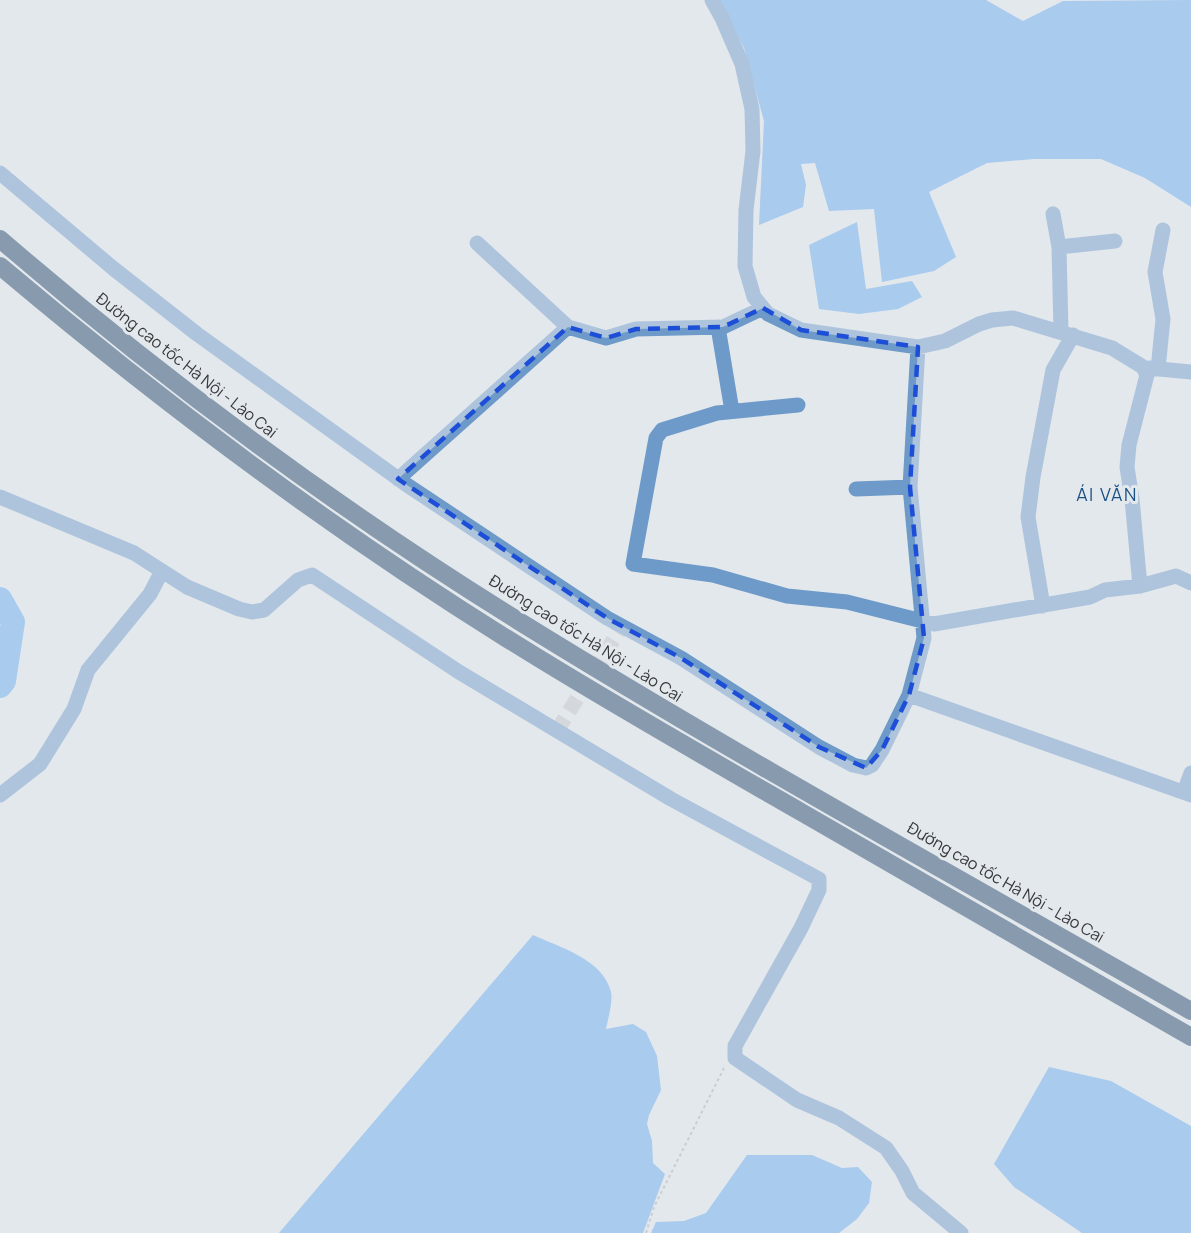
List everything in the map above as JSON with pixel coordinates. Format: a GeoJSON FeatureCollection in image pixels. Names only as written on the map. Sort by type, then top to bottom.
{"type":"FeatureCollection","features":[{"type":"Feature","properties":{"kind":"highway","name":"Đường cao tốc Hà Nội - Lào Cai"},"geometry":{"type":"LineString","coordinates":[[0,239],[144,359],[264,449],[377,528],[515,619],[669,712],[1191,1011]]}},
{"type":"Feature","properties":{"kind":"highway"},"geometry":{"type":"LineString","coordinates":[[0,266],[131,374],[254,467],[505,638],[664,733],[1191,1037]]}},
{"type":"Feature","properties":{"kind":"street"},"geometry":{"type":"LineString","coordinates":[[712,0],[742,64],[752,109],[753,151],[746,210],[745,266],[754,297],[768,314],[801,330],[918,347],[945,341],[992,320],[1013,318],[1112,348],[1151,368],[1191,372]]}},
{"type":"Feature","properties":{"kind":"street"},"geometry":{"type":"LineString","coordinates":[[0,173],[114,269],[197,334],[398,479],[607,618],[681,658],[819,747],[853,765],[866,768],[872,765],[909,695],[924,638],[910,487],[918,347]]}},
{"type":"Feature","properties":{"kind":"street"},"geometry":{"type":"LineString","coordinates":[[1043,606],[1028,517],[1053,370],[1067,334],[1059,247],[1053,214]]}},
{"type":"Feature","properties":{"kind":"street"},"geometry":{"type":"LineString","coordinates":[[1140,586],[1127,467],[1129,445],[1163,319],[1155,272],[1163,230]]}},
{"type":"Feature","properties":{"kind":"street"},"geometry":{"type":"LineString","coordinates":[[1059,247],[1115,240]]}},
{"type":"Feature","properties":{"kind":"street"},"geometry":{"type":"LineString","coordinates":[[477,243],[568,327],[606,338],[636,329],[718,327],[763,308]]}},
{"type":"Feature","properties":{"kind":"street"},"geometry":{"type":"LineString","coordinates":[[398,479],[568,327]]}},
{"type":"Feature","properties":{"kind":"street"},"geometry":{"type":"LineString","coordinates":[[718,327],[732,411]]}},
{"type":"Feature","properties":{"kind":"street"},"geometry":{"type":"LineString","coordinates":[[798,405],[717,413],[662,430],[656,438],[633,564],[713,574],[787,596],[846,602],[934,624],[1090,597],[1105,590],[1140,586],[1176,576],[1189,579]]}},
{"type":"Feature","properties":{"kind":"street"},"geometry":{"type":"LineString","coordinates":[[856,489],[910,487]]}},
{"type":"Feature","properties":{"kind":"street"},"geometry":{"type":"LineString","coordinates":[[0,497],[134,553],[187,587],[239,609],[252,612],[264,610],[298,580],[312,575],[478,684],[671,799],[819,879],[819,890],[801,928],[735,1046],[735,1058],[797,1100],[840,1118],[886,1148],[902,1171],[913,1193],[961,1233]]}},
{"type":"Feature","properties":{"kind":"street"},"geometry":{"type":"LineString","coordinates":[[0,795],[40,764],[74,710],[88,670],[150,594],[162,571]]}},
{"type":"Feature","properties":{"kind":"street"},"geometry":{"type":"LineString","coordinates":[[909,695],[1187,794],[1191,773]]}},
{"type":"Feature","properties":{"kind":"path"},"geometry":{"type":"LineString","coordinates":[[646,1233],[654,1207],[724,1068]]}},
{"type":"Feature","properties":{"kind":"highlighted area"},"geometry":{"type":"Polygon","coordinates":[[[763,308],[801,330],[918,347],[910,487],[924,638],[909,695],[882,750],[866,768],[819,747],[681,658],[607,618],[398,479],[568,327],[606,338],[636,329],[723,327],[763,308]]]}},
{"type":"Feature","properties":{"kind":"water"},"geometry":{"type":"Polygon","coordinates":[[[718,0],[986,0],[1023,21],[1063,1],[1191,0],[1191,207],[1145,178],[1101,159],[1034,159],[987,163],[929,192],[956,257],[934,271],[882,282],[874,209],[829,211],[815,163],[801,164],[806,185],[803,207],[759,225],[764,121],[744,48],[718,0]]]}},
{"type":"Feature","properties":{"kind":"water"},"geometry":{"type":"Polygon","coordinates":[[[857,222],[866,289],[912,281],[922,297],[898,309],[859,314],[819,309],[809,245],[857,222]]]}},
{"type":"Feature","properties":{"kind":"water"},"geometry":{"type":"Polygon","coordinates":[[[533,935],[579,956],[599,971],[611,992],[606,1029],[633,1024],[646,1032],[657,1056],[661,1090],[647,1124],[652,1141],[653,1163],[665,1174],[643,1233],[279,1233],[533,935]]]}},
{"type":"Feature","properties":{"kind":"water"},"geometry":{"type":"Polygon","coordinates":[[[1049,1067],[1111,1081],[1191,1126],[1191,1233],[1082,1233],[1014,1187],[994,1164],[1049,1067]]]}},
{"type":"Feature","properties":{"kind":"water"},"geometry":{"type":"Polygon","coordinates":[[[747,1155],[812,1155],[842,1168],[858,1167],[872,1182],[869,1203],[857,1219],[839,1233],[651,1233],[656,1222],[684,1221],[706,1213],[747,1155]]]}},
{"type":"Feature","properties":{"kind":"waterway"},"geometry":{"type":"LineString","coordinates":[[0,599],[13,622],[4,681],[0,686]]}},
{"type":"Feature","properties":{"kind":"tunnel"},"geometry":{"type":"LineString","coordinates":[[557,731],[622,626]]}},
{"type":"Feature","properties":{"kind":"district","name":"ÁI VĂN"},"geometry":{"type":"Point","coordinates":[1107,494]}}]}
